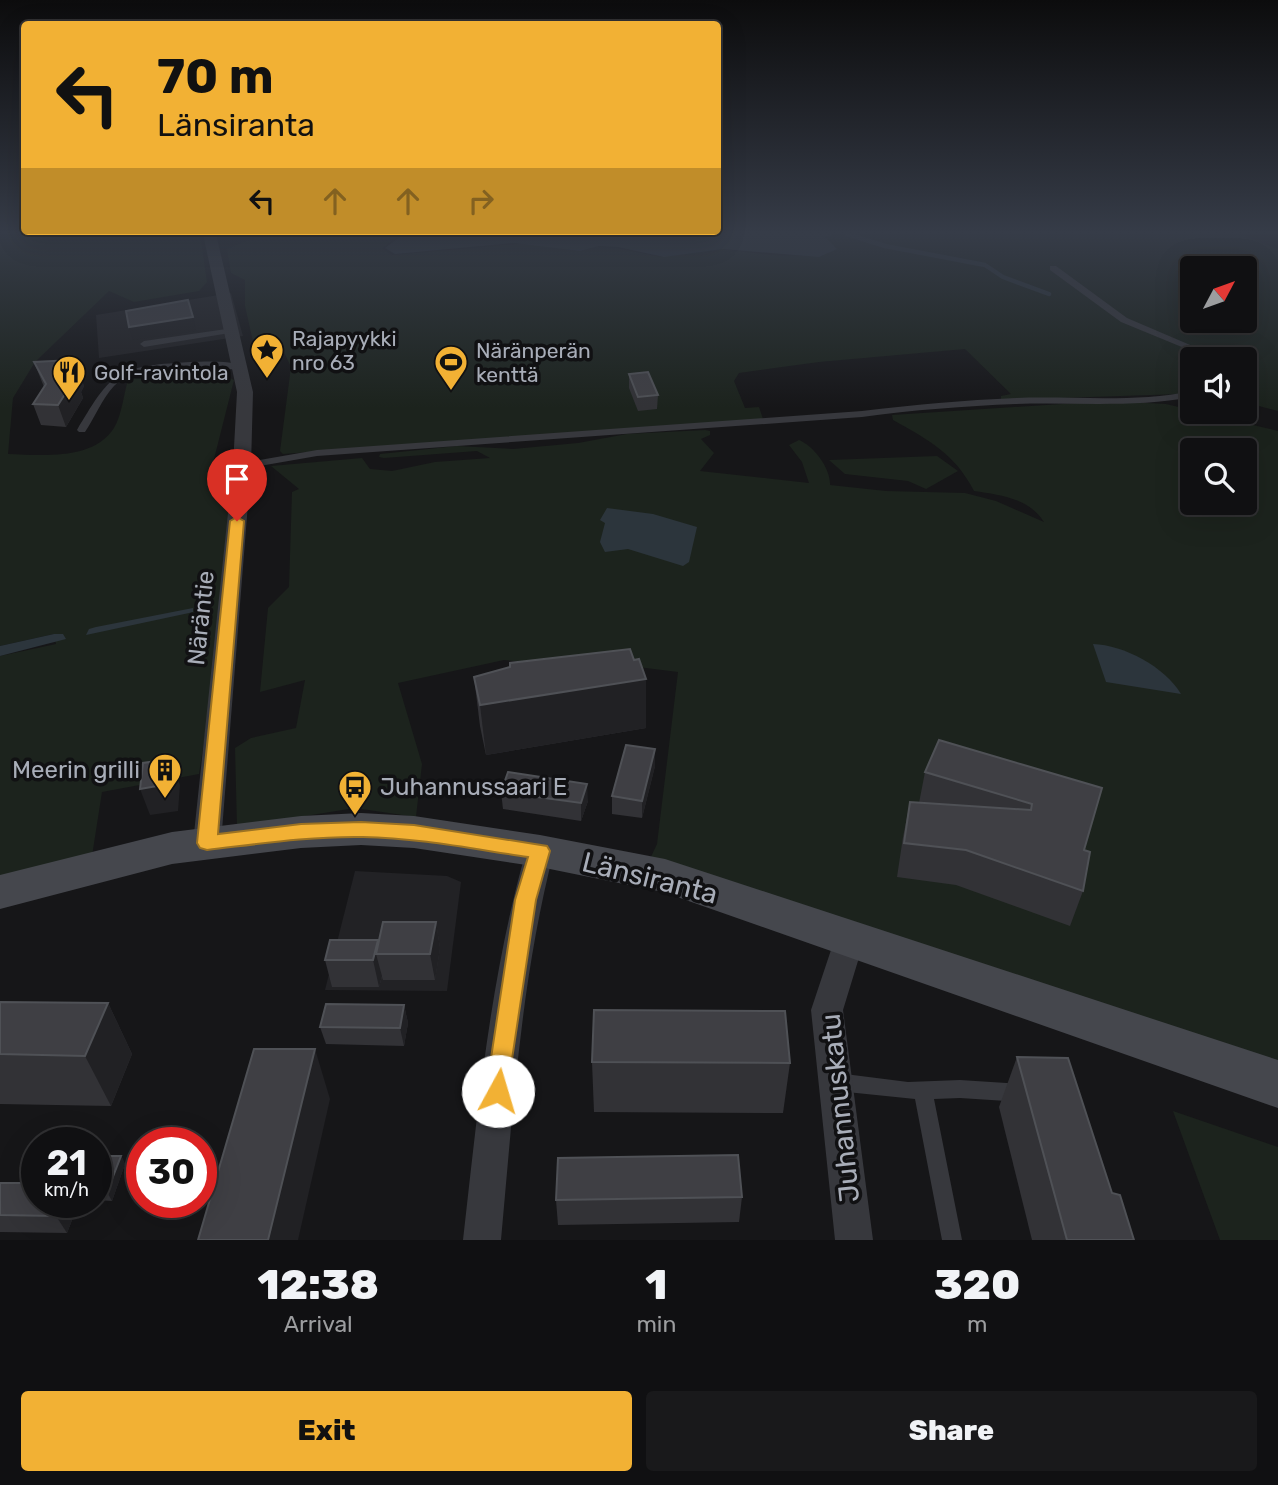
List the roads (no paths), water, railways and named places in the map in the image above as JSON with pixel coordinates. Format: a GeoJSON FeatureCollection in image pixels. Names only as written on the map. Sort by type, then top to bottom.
{"type":"FeatureCollection","features":[{"type":"Feature","properties":{"kind":"street","name":"Näräntie"},"geometry":{"type":"LineString","coordinates":[[207,843],[242,466],[245,392],[223,292]]}},
{"type":"Feature","properties":{"kind":"street","name":"Länsiranta"},"geometry":{"type":"LineString","coordinates":[[0,892],[172,848],[301,832],[361,829],[414,832],[540,851],[665,876],[1278,1084]]}},
{"type":"Feature","properties":{"kind":"street"},"geometry":{"type":"LineString","coordinates":[[482,1240],[503,1041],[525,900],[540,851]]}},
{"type":"Feature","properties":{"kind":"street","name":"Juhannuskatu"},"geometry":{"type":"LineString","coordinates":[[850,939],[827,1010],[854,1240]]}},
{"type":"Feature","properties":{"kind":"lane"},"geometry":{"type":"LineString","coordinates":[[1086,292],[1124,320],[1190,347]]}},
{"type":"Feature","properties":{"kind":"lane"},"geometry":{"type":"LineString","coordinates":[[144,344],[233,330]]}},
{"type":"Feature","properties":{"kind":"lane"},"geometry":{"type":"LineString","coordinates":[[82,430],[116,379],[130,372],[209,364],[240,367]]}},
{"type":"Feature","properties":{"kind":"lane"},"geometry":{"type":"LineString","coordinates":[[242,466],[317,453],[862,414],[926,406],[1167,399],[1180,396]]}},
{"type":"Feature","properties":{"kind":"lane"},"geometry":{"type":"LineString","coordinates":[[835,1082],[923,1090],[960,1089],[1042,1095]]}},
{"type":"Feature","properties":{"kind":"lane"},"geometry":{"type":"LineString","coordinates":[[923,1090],[952,1240]]}},
{"type":"Feature","properties":{"kind":"waterway"},"geometry":{"type":"LineString","coordinates":[[1043,292],[1049,294]]}},
{"type":"Feature","properties":{"kind":"place","name":"Rajapyykki nro 63"},"geometry":{"type":"Point","coordinates":[267,380]}},
{"type":"Feature","properties":{"kind":"place","name":"Näränperän kenttä"},"geometry":{"type":"Point","coordinates":[451,392]}},
{"type":"Feature","properties":{"kind":"place","name":"Golf-ravintola"},"geometry":{"type":"Point","coordinates":[69,402]}},
{"type":"Feature","properties":{"kind":"place","name":"Meerin grilli"},"geometry":{"type":"Point","coordinates":[165,800]}},
{"type":"Feature","properties":{"kind":"place","name":"Juhannussaari E"},"geometry":{"type":"Point","coordinates":[355,817]}}]}
